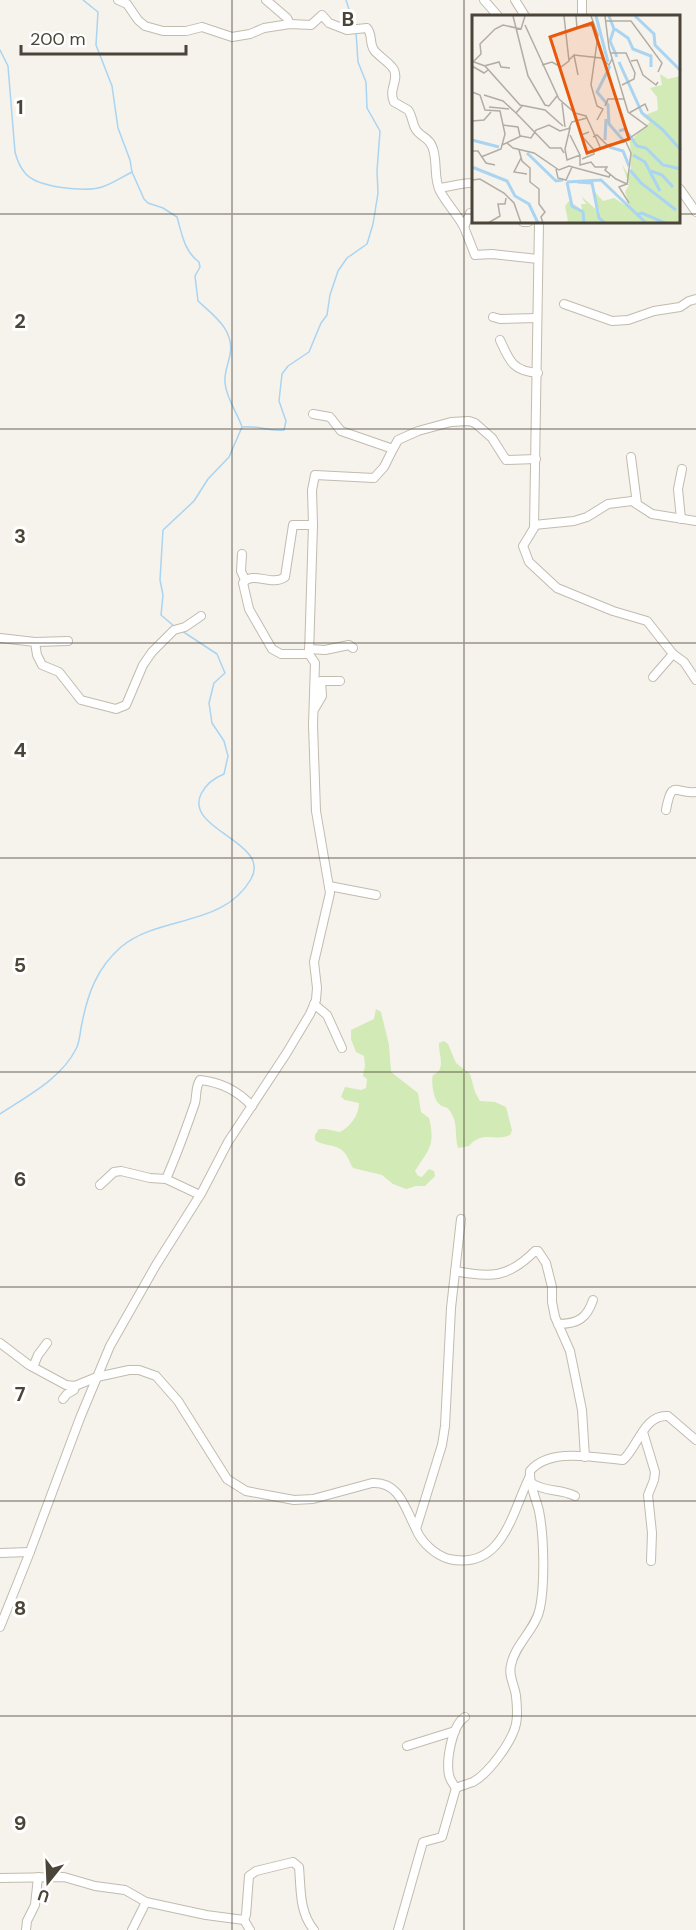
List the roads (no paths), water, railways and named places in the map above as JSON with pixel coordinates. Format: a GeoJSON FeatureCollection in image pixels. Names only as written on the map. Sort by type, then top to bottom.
{"type":"FeatureCollection","features":[{"type":"Feature","properties":{"kind":"street"},"geometry":{"type":"LineString","coordinates":[[118,0],[127,4],[145,26],[163,31],[186,31],[202,27],[232,37],[290,24],[311,25],[322,15],[334,26],[347,30],[364,27],[369,30],[373,49],[394,70],[395,80],[391,92],[394,102],[408,110],[415,129],[430,143],[434,152],[439,188],[457,213],[475,255],[492,254],[538,259]]}},
{"type":"Feature","properties":{"kind":"street"},"geometry":{"type":"LineString","coordinates":[[266,0],[287,18],[290,24]]}},
{"type":"Feature","properties":{"kind":"street"},"geometry":{"type":"LineString","coordinates":[[484,0],[497,15]]}},
{"type":"Feature","properties":{"kind":"street"},"geometry":{"type":"LineString","coordinates":[[515,0],[524,15]]}},
{"type":"Feature","properties":{"kind":"street"},"geometry":{"type":"LineString","coordinates":[[439,188],[457,187],[472,183]]}},
{"type":"Feature","properties":{"kind":"street"},"geometry":{"type":"LineString","coordinates":[[681,190],[696,212]]}},
{"type":"Feature","properties":{"kind":"street"},"geometry":{"type":"LineString","coordinates":[[464,227],[472,212]]}},
{"type":"Feature","properties":{"kind":"street"},"geometry":{"type":"LineString","coordinates":[[539,224],[534,525],[524,546],[529,562],[557,588],[613,611],[646,621],[673,654],[684,662],[696,680]]}},
{"type":"Feature","properties":{"kind":"street"},"geometry":{"type":"LineString","coordinates":[[564,304],[612,321],[628,320],[654,311],[680,307],[696,299]]}},
{"type":"Feature","properties":{"kind":"street"},"geometry":{"type":"LineString","coordinates":[[494,317],[500,319],[537,318]]}},
{"type":"Feature","properties":{"kind":"street"},"geometry":{"type":"LineString","coordinates":[[501,340],[510,361],[520,370],[538,373]]}},
{"type":"Feature","properties":{"kind":"street"},"geometry":{"type":"LineString","coordinates":[[313,414],[330,417],[341,431],[393,449]]}},
{"type":"Feature","properties":{"kind":"street"},"geometry":{"type":"LineString","coordinates":[[0,1627],[110,1346],[156,1265],[200,1196],[219,1156],[286,1054],[314,1004],[317,988],[314,962],[330,893],[316,811],[315,663],[309,651],[312,490],[315,474],[374,478],[384,467],[398,440],[422,429],[451,422],[475,423],[492,438],[506,460],[536,459]]}},
{"type":"Feature","properties":{"kind":"street"},"geometry":{"type":"LineString","coordinates":[[631,457],[637,504]]}},
{"type":"Feature","properties":{"kind":"street"},"geometry":{"type":"LineString","coordinates":[[681,519],[678,489],[682,469]]}},
{"type":"Feature","properties":{"kind":"street"},"geometry":{"type":"LineString","coordinates":[[534,525],[580,519],[608,504],[632,501],[652,514],[696,521]]}},
{"type":"Feature","properties":{"kind":"street"},"geometry":{"type":"LineString","coordinates":[[245,580],[283,579],[286,574],[293,525],[313,525]]}},
{"type":"Feature","properties":{"kind":"street"},"geometry":{"type":"LineString","coordinates":[[242,554],[241,571],[245,580],[243,583],[249,609],[272,649],[281,654],[325,650],[349,645],[353,648]]}},
{"type":"Feature","properties":{"kind":"street"},"geometry":{"type":"LineString","coordinates":[[35,642],[37,655],[42,665],[59,672],[81,700],[109,708],[120,708],[126,705],[143,665],[152,652],[174,630],[185,627],[201,615]]}},
{"type":"Feature","properties":{"kind":"street"},"geometry":{"type":"LineString","coordinates":[[0,638],[35,642],[68,641]]}},
{"type":"Feature","properties":{"kind":"street"},"geometry":{"type":"LineString","coordinates":[[653,677],[673,654]]}},
{"type":"Feature","properties":{"kind":"street"},"geometry":{"type":"LineString","coordinates":[[314,709],[322,696],[321,681],[340,681]]}},
{"type":"Feature","properties":{"kind":"street"},"geometry":{"type":"LineString","coordinates":[[666,810],[668,797],[675,790],[696,792]]}},
{"type":"Feature","properties":{"kind":"street"},"geometry":{"type":"LineString","coordinates":[[329,886],[376,895]]}},
{"type":"Feature","properties":{"kind":"street"},"geometry":{"type":"LineString","coordinates":[[314,1004],[327,1015],[342,1048]]}},
{"type":"Feature","properties":{"kind":"street"},"geometry":{"type":"LineString","coordinates":[[166,1179],[182,1142],[200,1080],[238,1092],[252,1106]]}},
{"type":"Feature","properties":{"kind":"street"},"geometry":{"type":"LineString","coordinates":[[100,1185],[117,1171],[130,1172],[150,1178],[166,1179],[200,1196]]}},
{"type":"Feature","properties":{"kind":"street"},"geometry":{"type":"LineString","coordinates":[[416,1529],[442,1444],[445,1426],[451,1308],[461,1219]]}},
{"type":"Feature","properties":{"kind":"street"},"geometry":{"type":"LineString","coordinates":[[455,1271],[486,1275],[501,1274],[520,1266],[535,1251],[538,1251],[546,1263],[552,1287],[552,1302],[558,1324],[570,1351],[579,1394],[585,1457]]}},
{"type":"Feature","properties":{"kind":"street"},"geometry":{"type":"LineString","coordinates":[[558,1324],[571,1323],[585,1316],[593,1300]]}},
{"type":"Feature","properties":{"kind":"street"},"geometry":{"type":"LineString","coordinates":[[0,1343],[33,1367],[66,1385],[75,1386],[97,1377],[140,1370],[156,1376],[178,1401],[227,1479],[246,1491],[294,1500],[313,1499],[381,1482],[395,1489],[423,1542],[447,1558],[464,1560],[479,1558],[492,1550],[502,1539],[531,1480],[533,1467],[555,1456],[623,1460],[653,1418],[658,1416],[668,1416],[696,1440]]}},
{"type":"Feature","properties":{"kind":"street"},"geometry":{"type":"LineString","coordinates":[[33,1367],[47,1343]]}},
{"type":"Feature","properties":{"kind":"street"},"geometry":{"type":"LineString","coordinates":[[63,1399],[74,1390],[75,1386]]}},
{"type":"Feature","properties":{"kind":"street"},"geometry":{"type":"LineString","coordinates":[[643,1432],[655,1472],[648,1495],[652,1533],[651,1561]]}},
{"type":"Feature","properties":{"kind":"street"},"geometry":{"type":"LineString","coordinates":[[531,1480],[545,1490],[560,1491],[575,1496]]}},
{"type":"Feature","properties":{"kind":"street"},"geometry":{"type":"LineString","coordinates":[[456,1788],[472,1782],[486,1772],[504,1748],[516,1726],[516,1694],[511,1678],[511,1665],[540,1610],[542,1588],[540,1522],[531,1480]]}},
{"type":"Feature","properties":{"kind":"street"},"geometry":{"type":"LineString","coordinates":[[0,1553],[30,1552]]}},
{"type":"Feature","properties":{"kind":"street"},"geometry":{"type":"LineString","coordinates":[[398,1930],[423,1842],[442,1837],[456,1788],[449,1768],[450,1751],[459,1720],[465,1717]]}},
{"type":"Feature","properties":{"kind":"street"},"geometry":{"type":"LineString","coordinates":[[407,1746],[455,1731]]}},
{"type":"Feature","properties":{"kind":"street"},"geometry":{"type":"LineString","coordinates":[[250,1930],[244,1920],[249,1876],[256,1871],[293,1862],[299,1867],[305,1917],[314,1930]]}},
{"type":"Feature","properties":{"kind":"street"},"geometry":{"type":"LineString","coordinates":[[26,1930],[34,1905],[38,1876]]}},
{"type":"Feature","properties":{"kind":"street"},"geometry":{"type":"LineString","coordinates":[[0,1878],[64,1876],[95,1886],[125,1890],[146,1902],[244,1920]]}},
{"type":"Feature","properties":{"kind":"street"},"geometry":{"type":"LineString","coordinates":[[132,1930],[146,1902]]}},
{"type":"Feature","properties":{"kind":"waterway"},"geometry":{"type":"LineString","coordinates":[[83,0],[98,12],[96,45],[112,86],[118,128],[132,172],[144,199],[177,217],[187,247],[199,262],[200,267],[195,276],[198,301],[222,324],[231,346],[225,383],[242,427],[229,457],[208,479],[194,501],[163,530],[160,580],[163,595],[161,615],[175,627]]}},
{"type":"Feature","properties":{"kind":"waterway"},"geometry":{"type":"LineString","coordinates":[[346,0],[355,28]]}},
{"type":"Feature","properties":{"kind":"waterway"},"geometry":{"type":"LineString","coordinates":[[243,427],[284,430],[286,421],[279,401],[282,374],[288,366],[309,352],[321,323],[327,315],[330,295],[338,271],[347,258],[367,244],[373,224],[378,193],[380,131],[367,108],[366,82],[358,62],[356,32]]}},
{"type":"Feature","properties":{"kind":"waterway"},"geometry":{"type":"LineString","coordinates":[[0,50],[8,66],[15,152],[25,173],[31,178],[50,185],[84,189],[106,186],[132,172]]}},
{"type":"Feature","properties":{"kind":"waterway"},"geometry":{"type":"LineString","coordinates":[[0,1114],[42,1086],[70,1060],[78,1043],[84,1012],[95,982],[100,972],[121,947],[136,937],[225,905],[239,894],[251,879],[254,866],[250,855],[215,827],[205,817],[199,806],[205,787],[224,774],[228,756],[224,741],[212,723],[209,703],[214,683],[225,673],[217,654],[182,631]]}}]}
